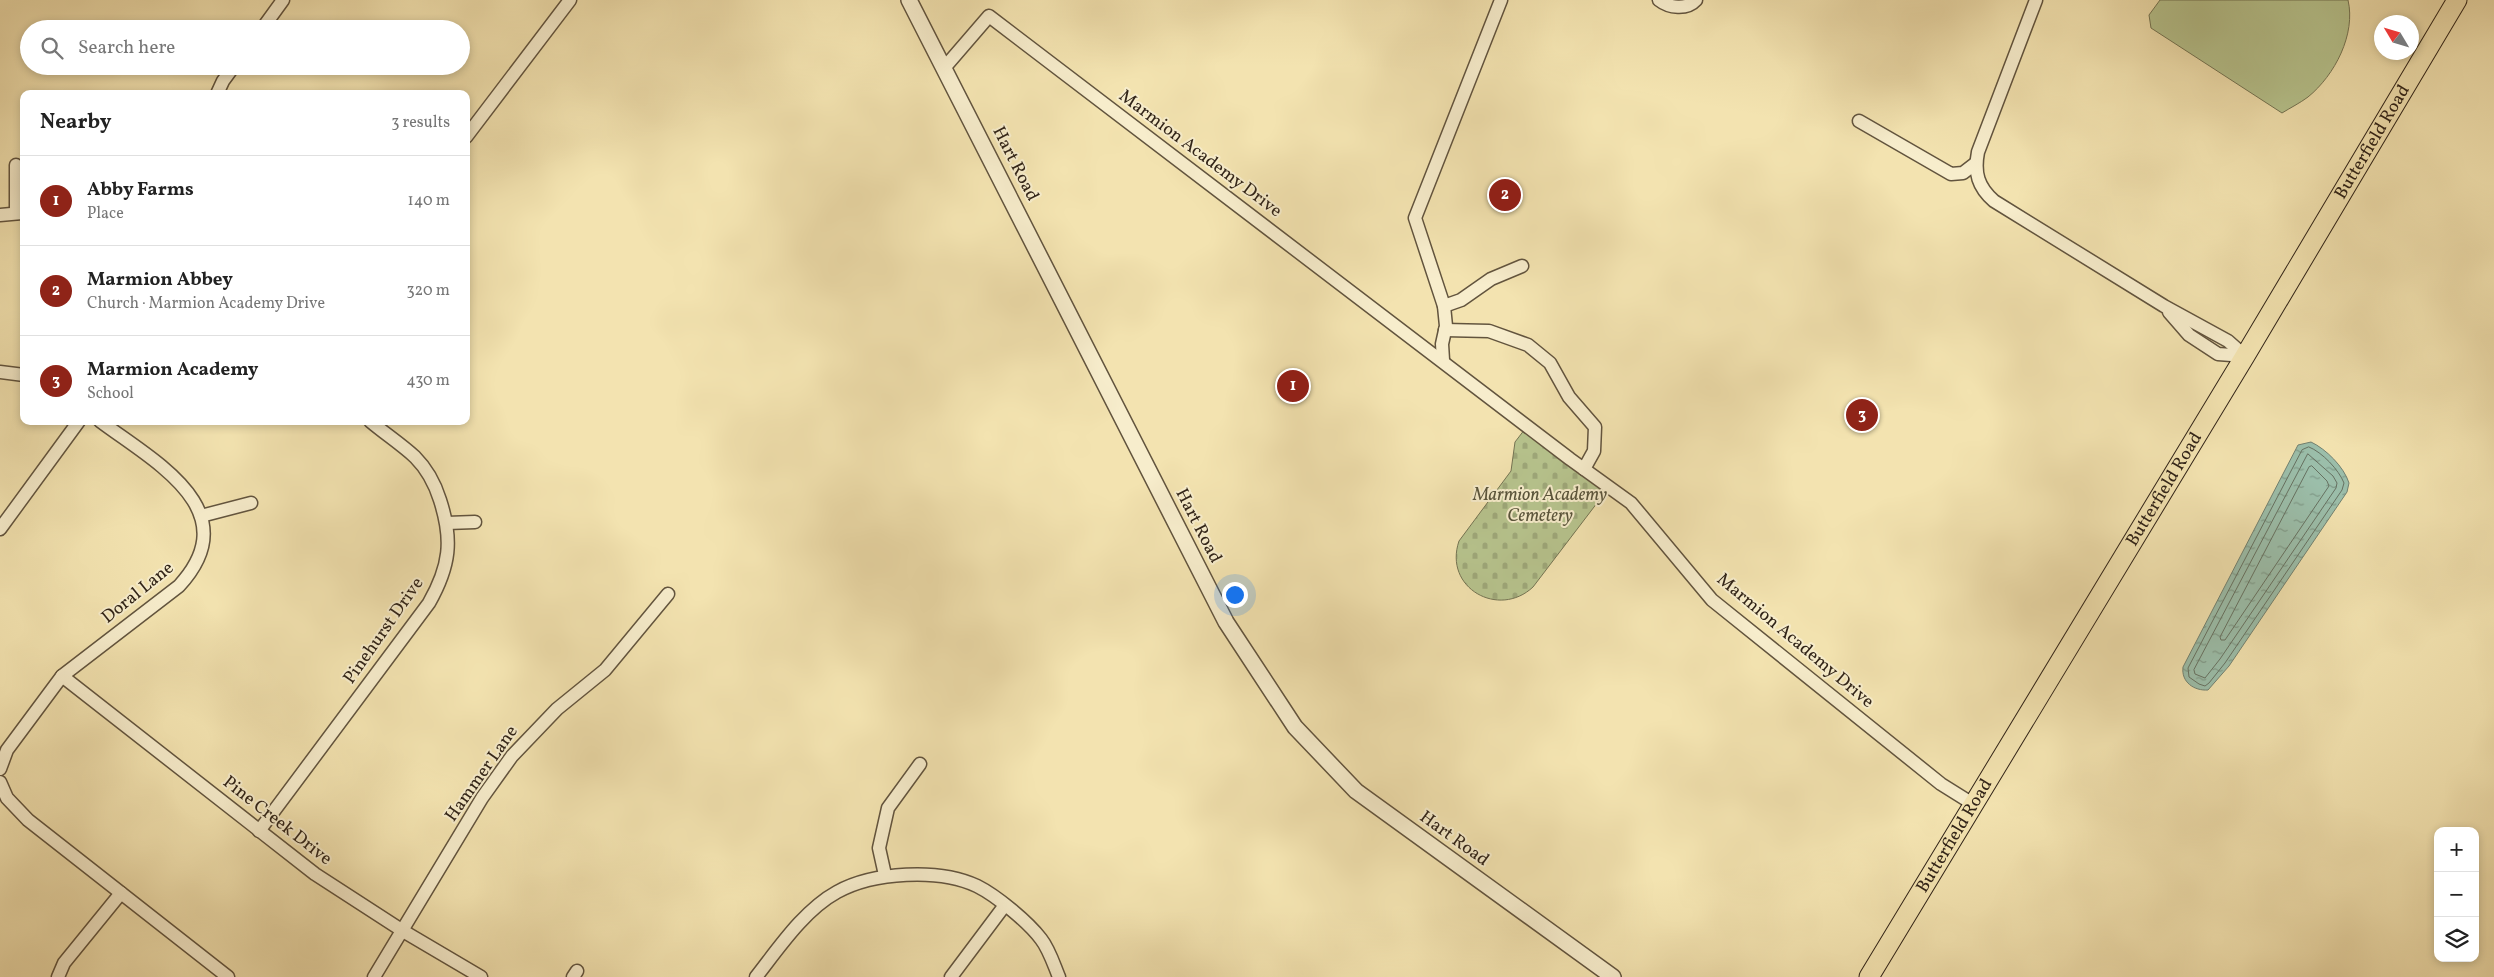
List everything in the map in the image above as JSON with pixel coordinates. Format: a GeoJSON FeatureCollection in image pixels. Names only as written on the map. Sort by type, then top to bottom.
{"type":"FeatureCollection","features":[{"type":"Feature","properties":{"kind":"main road","name":"Butterfield Road"},"geometry":{"type":"LineString","coordinates":[[1869,977],[2245,356],[2457,0]]}},
{"type":"Feature","properties":{"kind":"street"},"geometry":{"type":"LineString","coordinates":[[269,20],[283,0]]}},
{"type":"Feature","properties":{"kind":"street"},"geometry":{"type":"LineString","coordinates":[[470,132],[570,0]]}},
{"type":"Feature","properties":{"kind":"street","name":"Hart Road"},"geometry":{"type":"LineString","coordinates":[[909,0],[945,67],[1226,622],[1295,727],[1356,791],[1612,977]]}},
{"type":"Feature","properties":{"kind":"street"},"geometry":{"type":"LineString","coordinates":[[1443,360],[1444,306],[1415,218],[1501,0]]}},
{"type":"Feature","properties":{"kind":"street"},"geometry":{"type":"LineString","coordinates":[[1659,0],[1677,7],[1692,4],[1696,0]]}},
{"type":"Feature","properties":{"kind":"street"},"geometry":{"type":"LineString","coordinates":[[1984,192],[1979,183],[1976,163],[1983,137],[2036,0]]}},
{"type":"Feature","properties":{"kind":"street","name":"Marmion Academy Drive"},"geometry":{"type":"LineString","coordinates":[[945,67],[989,16],[1631,503],[1712,600],[1934,778],[1973,804]]}},
{"type":"Feature","properties":{"kind":"street"},"geometry":{"type":"LineString","coordinates":[[219,90],[227,75]]}},
{"type":"Feature","properties":{"kind":"street"},"geometry":{"type":"LineString","coordinates":[[1859,121],[1984,192],[1994,201],[2164,306],[2228,341],[2245,356]]}},
{"type":"Feature","properties":{"kind":"street"},"geometry":{"type":"LineString","coordinates":[[1951,174],[1962,173],[1976,163]]}},
{"type":"Feature","properties":{"kind":"street"},"geometry":{"type":"LineString","coordinates":[[0,215],[20,213],[16,165]]}},
{"type":"Feature","properties":{"kind":"street"},"geometry":{"type":"LineString","coordinates":[[1444,306],[1461,300],[1491,278],[1522,266]]}},
{"type":"Feature","properties":{"kind":"street"},"geometry":{"type":"LineString","coordinates":[[1445,330],[1489,330],[1528,346],[1550,363],[1569,397],[1595,427],[1594,451],[1584,469]]}},
{"type":"Feature","properties":{"kind":"street"},"geometry":{"type":"LineString","coordinates":[[0,372],[20,374]]}},
{"type":"Feature","properties":{"kind":"street"},"geometry":{"type":"LineString","coordinates":[[0,529],[76,425]]}},
{"type":"Feature","properties":{"kind":"street","name":"Doral Lane"},"geometry":{"type":"LineString","coordinates":[[0,769],[7,750],[62,676],[179,586],[199,557],[201,547],[201,516],[190,494],[183,485],[105,425]]}},
{"type":"Feature","properties":{"kind":"street","name":"Pinehurst Drive"},"geometry":{"type":"LineString","coordinates":[[259,831],[430,603],[440,584],[446,564],[449,543],[448,523],[436,488],[427,471],[414,457],[375,425]]}},
{"type":"Feature","properties":{"kind":"street"},"geometry":{"type":"LineString","coordinates":[[201,516],[251,503]]}},
{"type":"Feature","properties":{"kind":"street"},"geometry":{"type":"LineString","coordinates":[[448,523],[475,522]]}},
{"type":"Feature","properties":{"kind":"street","name":"Hammer Lane"},"geometry":{"type":"LineString","coordinates":[[374,977],[482,798],[512,756],[557,709],[605,670],[668,594]]}},
{"type":"Feature","properties":{"kind":"street","name":"Pine Creek Drive"},"geometry":{"type":"LineString","coordinates":[[62,676],[336,889],[482,977]]}},
{"type":"Feature","properties":{"kind":"street"},"geometry":{"type":"LineString","coordinates":[[885,875],[879,848],[888,808],[920,764]]}},
{"type":"Feature","properties":{"kind":"street"},"geometry":{"type":"LineString","coordinates":[[0,782],[4,800],[228,977]]}},
{"type":"Feature","properties":{"kind":"street"},"geometry":{"type":"LineString","coordinates":[[756,977],[798,923],[836,892],[885,875],[940,876],[976,886],[1005,905],[1042,940],[1059,977]]}},
{"type":"Feature","properties":{"kind":"street"},"geometry":{"type":"LineString","coordinates":[[58,977],[64,963],[121,893]]}},
{"type":"Feature","properties":{"kind":"street"},"geometry":{"type":"LineString","coordinates":[[951,977],[1005,905]]}},
{"type":"Feature","properties":{"kind":"green space"},"geometry":{"type":"Polygon","coordinates":[[[2160,0],[2348,0],[2349,26],[2341,53],[2327,77],[2308,97],[2282,113],[2151,28],[2149,15],[2160,0]]]}},
{"type":"Feature","properties":{"kind":"green space","name":"Marmion Academy Cemetery"},"geometry":{"type":"Polygon","coordinates":[[[1525,429],[1607,490],[1533,587],[1519,596],[1505,600],[1490,599],[1477,594],[1466,585],[1459,573],[1456,558],[1459,541],[1511,471],[1515,442],[1525,429]]]}},
{"type":"Feature","properties":{"kind":"water"},"geometry":{"type":"Polygon","coordinates":[[[2311,442],[2328,454],[2339,465],[2349,483],[2347,492],[2229,666],[2208,690],[2193,687],[2184,677],[2183,667],[2298,445],[2311,442]]]}},
{"type":"Feature","properties":{"kind":"place","name":"Marmion Abbey"},"geometry":{"type":"Point","coordinates":[1505,195]}},
{"type":"Feature","properties":{"kind":"place","name":"Abby Farms"},"geometry":{"type":"Point","coordinates":[1293,386]}},
{"type":"Feature","properties":{"kind":"place","name":"Marmion Academy"},"geometry":{"type":"Point","coordinates":[1862,415]}}]}
